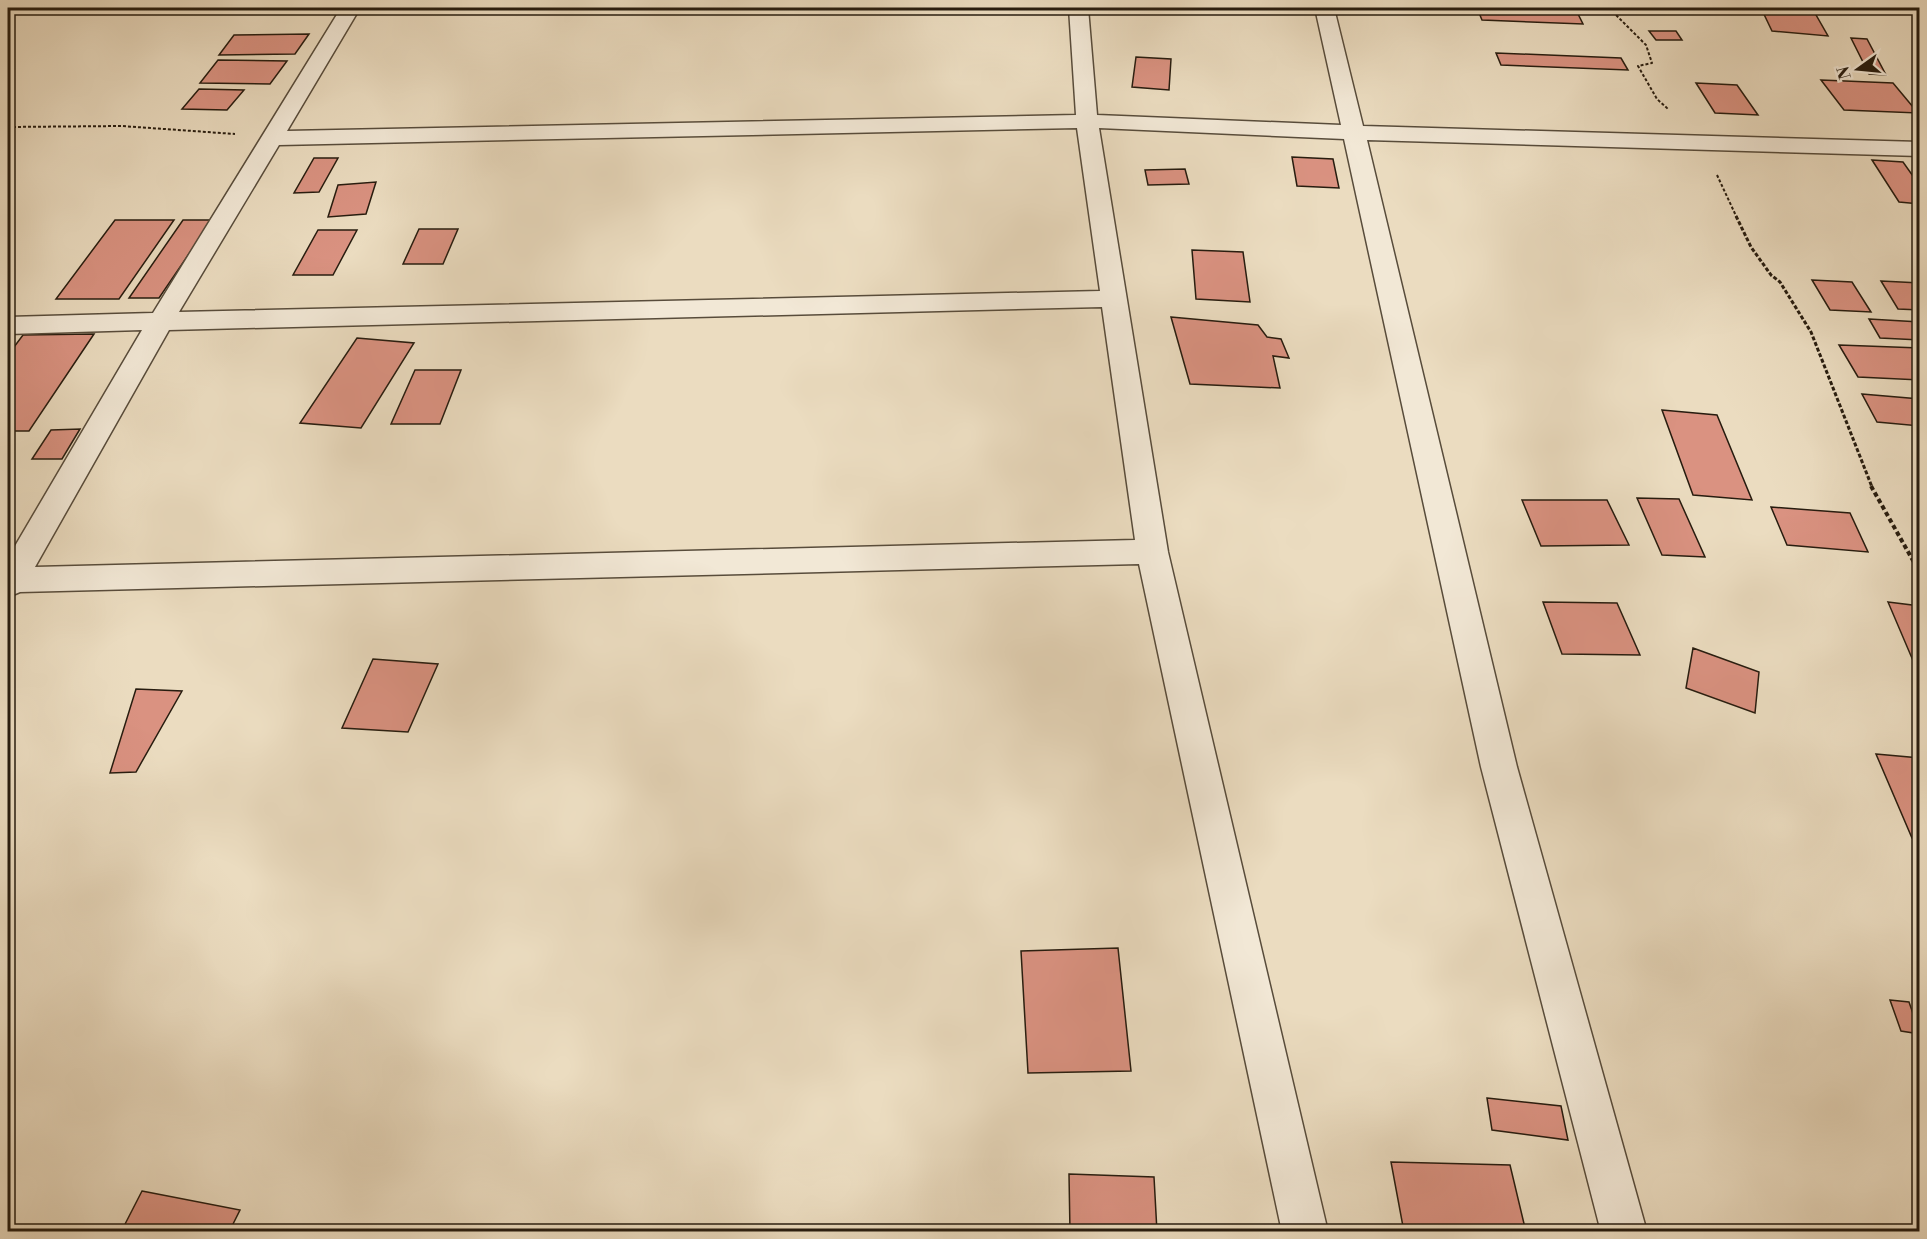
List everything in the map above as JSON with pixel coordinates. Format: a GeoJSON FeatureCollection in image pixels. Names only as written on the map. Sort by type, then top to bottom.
{"type":"FeatureCollection","features":[{"type":"Feature","properties":{"kind":"street"},"geometry":{"type":"LineString","coordinates":[[8,581],[161,321],[350,8]]}},
{"type":"Feature","properties":{"kind":"street"},"geometry":{"type":"LineString","coordinates":[[1078,8],[1087,121],[1152,552],[1305,1232]]}},
{"type":"Feature","properties":{"kind":"street"},"geometry":{"type":"LineString","coordinates":[[1325,8],[1499,767],[1624,1232]]}},
{"type":"Feature","properties":{"kind":"street"},"geometry":{"type":"LineString","coordinates":[[271,138],[1087,121],[1699,144],[1920,149]]}},
{"type":"Feature","properties":{"kind":"street"},"geometry":{"type":"LineString","coordinates":[[8,325],[1115,299]]}},
{"type":"Feature","properties":{"kind":"street"},"geometry":{"type":"LineString","coordinates":[[8,581],[1152,552]]}},
{"type":"Feature","properties":{"kind":"path"},"geometry":{"type":"LineString","coordinates":[[1609,8],[1646,45],[1652,63],[1638,66],[1657,99],[1679,118],[1699,144],[1727,191],[1751,247],[1771,275],[1780,282],[1810,332],[1868,481],[1920,573]]}},
{"type":"Feature","properties":{"kind":"path"},"geometry":{"type":"LineString","coordinates":[[8,127],[47,124],[190,129],[271,138]]}},
{"type":"Feature","properties":{"kind":"building"},"geometry":{"type":"Polygon","coordinates":[[[1477,8],[1575,8],[1583,24],[1482,20],[1477,8]]]}},
{"type":"Feature","properties":{"kind":"building"},"geometry":{"type":"Polygon","coordinates":[[[1761,8],[1812,8],[1828,36],[1772,31],[1761,8]]]}},
{"type":"Feature","properties":{"kind":"building"},"geometry":{"type":"Polygon","coordinates":[[[1649,31],[1676,31],[1682,40],[1656,40],[1649,31]]]}},
{"type":"Feature","properties":{"kind":"building"},"geometry":{"type":"Polygon","coordinates":[[[309,34],[295,54],[219,55],[234,35],[309,34]]]}},
{"type":"Feature","properties":{"kind":"building"},"geometry":{"type":"Polygon","coordinates":[[[1851,38],[1867,39],[1886,75],[1869,74],[1851,38]]]}},
{"type":"Feature","properties":{"kind":"building"},"geometry":{"type":"Polygon","coordinates":[[[1496,53],[1621,58],[1628,70],[1501,65],[1496,53]]]}},
{"type":"Feature","properties":{"kind":"building"},"geometry":{"type":"Polygon","coordinates":[[[1136,57],[1171,59],[1169,90],[1132,87],[1136,57]]]}},
{"type":"Feature","properties":{"kind":"building"},"geometry":{"type":"Polygon","coordinates":[[[218,60],[287,61],[270,84],[200,83],[218,60]]]}},
{"type":"Feature","properties":{"kind":"building"},"geometry":{"type":"Polygon","coordinates":[[[1821,80],[1893,83],[1918,113],[1844,110],[1821,80]]]}},
{"type":"Feature","properties":{"kind":"building"},"geometry":{"type":"Polygon","coordinates":[[[1696,83],[1737,85],[1758,115],[1715,113],[1696,83]]]}},
{"type":"Feature","properties":{"kind":"building"},"geometry":{"type":"Polygon","coordinates":[[[199,89],[244,90],[227,110],[182,109],[199,89]]]}},
{"type":"Feature","properties":{"kind":"building"},"geometry":{"type":"Polygon","coordinates":[[[1292,157],[1333,159],[1339,188],[1297,186],[1292,157]]]}},
{"type":"Feature","properties":{"kind":"building"},"geometry":{"type":"Polygon","coordinates":[[[314,158],[338,158],[319,192],[294,193],[314,158]]]}},
{"type":"Feature","properties":{"kind":"building"},"geometry":{"type":"Polygon","coordinates":[[[1872,160],[1903,162],[1920,186],[1920,204],[1899,202],[1872,160]]]}},
{"type":"Feature","properties":{"kind":"building"},"geometry":{"type":"Polygon","coordinates":[[[1185,169],[1189,184],[1148,185],[1145,170],[1185,169]]]}},
{"type":"Feature","properties":{"kind":"building"},"geometry":{"type":"Polygon","coordinates":[[[376,182],[366,214],[328,217],[338,185],[376,182]]]}},
{"type":"Feature","properties":{"kind":"building"},"geometry":{"type":"Polygon","coordinates":[[[115,220],[174,220],[119,299],[56,299],[115,220]]]}},
{"type":"Feature","properties":{"kind":"building"},"geometry":{"type":"Polygon","coordinates":[[[183,220],[212,220],[159,298],[129,298],[183,220]]]}},
{"type":"Feature","properties":{"kind":"building"},"geometry":{"type":"Polygon","coordinates":[[[419,229],[458,229],[443,264],[403,264],[419,229]]]}},
{"type":"Feature","properties":{"kind":"building"},"geometry":{"type":"Polygon","coordinates":[[[318,230],[357,230],[333,275],[293,275],[318,230]]]}},
{"type":"Feature","properties":{"kind":"building"},"geometry":{"type":"Polygon","coordinates":[[[1192,250],[1243,252],[1250,302],[1196,299],[1192,250]]]}},
{"type":"Feature","properties":{"kind":"building"},"geometry":{"type":"Polygon","coordinates":[[[1812,280],[1852,282],[1871,312],[1830,310],[1812,280]]]}},
{"type":"Feature","properties":{"kind":"building"},"geometry":{"type":"Polygon","coordinates":[[[1881,281],[1920,283],[1920,310],[1898,309],[1881,281]]]}},
{"type":"Feature","properties":{"kind":"building"},"geometry":{"type":"Polygon","coordinates":[[[1171,317],[1258,325],[1267,337],[1281,339],[1289,358],[1273,356],[1280,388],[1190,384],[1171,317]]]}},
{"type":"Feature","properties":{"kind":"building"},"geometry":{"type":"Polygon","coordinates":[[[1869,319],[1920,322],[1920,340],[1880,338],[1869,319]]]}},
{"type":"Feature","properties":{"kind":"building"},"geometry":{"type":"Polygon","coordinates":[[[94,334],[29,431],[8,431],[8,355],[23,335],[94,334]]]}},
{"type":"Feature","properties":{"kind":"building"},"geometry":{"type":"Polygon","coordinates":[[[357,338],[414,343],[361,428],[300,423],[357,338]]]}},
{"type":"Feature","properties":{"kind":"building"},"geometry":{"type":"Polygon","coordinates":[[[1839,345],[1920,348],[1920,380],[1858,377],[1839,345]]]}},
{"type":"Feature","properties":{"kind":"building"},"geometry":{"type":"Polygon","coordinates":[[[415,370],[461,370],[440,424],[391,424],[415,370]]]}},
{"type":"Feature","properties":{"kind":"building"},"geometry":{"type":"Polygon","coordinates":[[[1862,394],[1920,399],[1920,426],[1877,422],[1862,394]]]}},
{"type":"Feature","properties":{"kind":"building"},"geometry":{"type":"Polygon","coordinates":[[[1662,410],[1717,415],[1752,500],[1693,495],[1662,410]]]}},
{"type":"Feature","properties":{"kind":"building"},"geometry":{"type":"Polygon","coordinates":[[[80,429],[62,459],[32,459],[51,430],[80,429]]]}},
{"type":"Feature","properties":{"kind":"building"},"geometry":{"type":"Polygon","coordinates":[[[1637,498],[1679,499],[1705,557],[1662,555],[1637,498]]]}},
{"type":"Feature","properties":{"kind":"building"},"geometry":{"type":"Polygon","coordinates":[[[1522,500],[1607,500],[1629,545],[1541,546],[1522,500]]]}},
{"type":"Feature","properties":{"kind":"building"},"geometry":{"type":"Polygon","coordinates":[[[1771,507],[1850,513],[1868,552],[1787,545],[1771,507]]]}},
{"type":"Feature","properties":{"kind":"building"},"geometry":{"type":"Polygon","coordinates":[[[1543,602],[1617,603],[1640,655],[1562,654],[1543,602]]]}},
{"type":"Feature","properties":{"kind":"building"},"geometry":{"type":"Polygon","coordinates":[[[1888,602],[1920,606],[1920,677],[1888,602]]]}},
{"type":"Feature","properties":{"kind":"building"},"geometry":{"type":"Polygon","coordinates":[[[1693,648],[1759,672],[1755,713],[1686,688],[1693,648]]]}},
{"type":"Feature","properties":{"kind":"building"},"geometry":{"type":"Polygon","coordinates":[[[373,659],[438,664],[408,732],[342,728],[373,659]]]}},
{"type":"Feature","properties":{"kind":"building"},"geometry":{"type":"Polygon","coordinates":[[[136,689],[182,691],[136,772],[110,773],[136,689]]]}},
{"type":"Feature","properties":{"kind":"building"},"geometry":{"type":"Polygon","coordinates":[[[1876,754],[1920,758],[1920,839],[1912,838],[1876,754]]]}},
{"type":"Feature","properties":{"kind":"building"},"geometry":{"type":"Polygon","coordinates":[[[1118,948],[1131,1071],[1028,1073],[1021,951],[1118,948]]]}},
{"type":"Feature","properties":{"kind":"building"},"geometry":{"type":"Polygon","coordinates":[[[1890,1000],[1909,1002],[1920,1034],[1901,1031],[1890,1000]]]}},
{"type":"Feature","properties":{"kind":"building"},"geometry":{"type":"Polygon","coordinates":[[[1487,1098],[1561,1106],[1568,1140],[1492,1130],[1487,1098]]]}},
{"type":"Feature","properties":{"kind":"building"},"geometry":{"type":"Polygon","coordinates":[[[1391,1162],[1510,1165],[1526,1232],[1404,1232],[1391,1162]]]}},
{"type":"Feature","properties":{"kind":"building"},"geometry":{"type":"Polygon","coordinates":[[[1069,1174],[1154,1177],[1157,1232],[1070,1232],[1069,1174]]]}},
{"type":"Feature","properties":{"kind":"building"},"geometry":{"type":"Polygon","coordinates":[[[142,1191],[240,1210],[229,1232],[121,1232],[142,1191]]]}}]}
